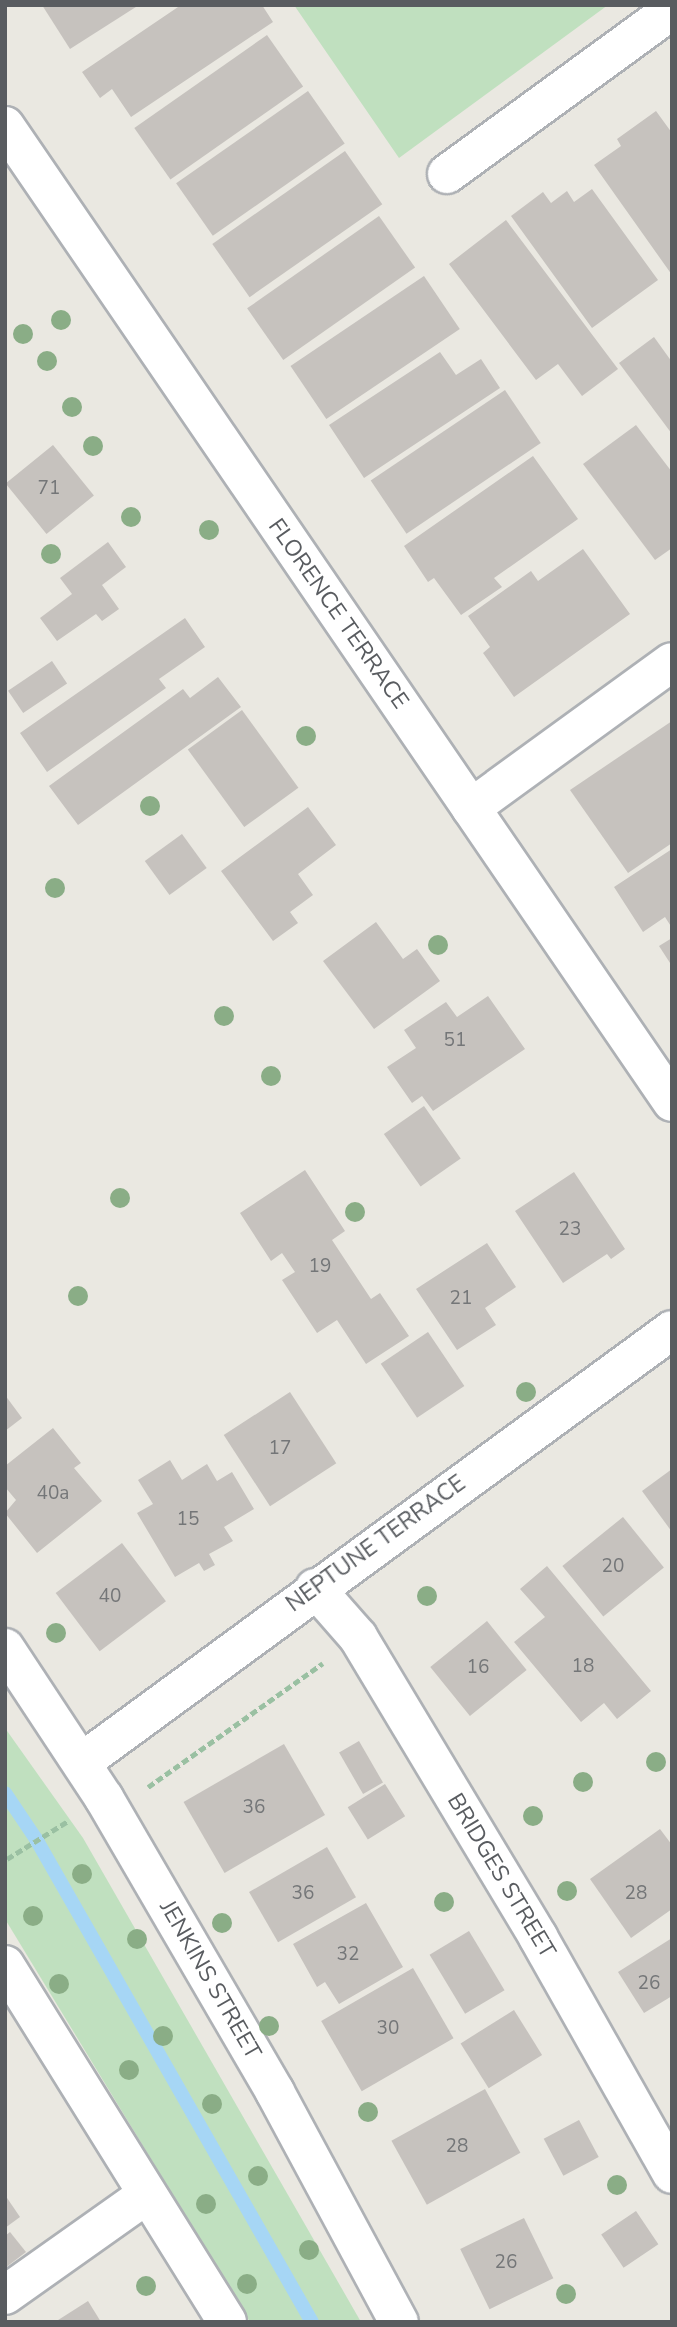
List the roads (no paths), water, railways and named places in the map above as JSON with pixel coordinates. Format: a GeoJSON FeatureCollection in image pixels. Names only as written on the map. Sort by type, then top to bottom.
{"type":"FeatureCollection","features":[{"type":"Feature","properties":{"kind":"street"},"geometry":{"type":"LineString","coordinates":[[447,174],[672,10]]}},
{"type":"Feature","properties":{"kind":"street","name":"FLORENCE TERRACE"},"geometry":{"type":"LineString","coordinates":[[5,126],[672,1102]]}},
{"type":"Feature","properties":{"kind":"street"},"geometry":{"type":"LineString","coordinates":[[471,808],[672,662]]}},
{"type":"Feature","properties":{"kind":"street","name":"NEPTUNE TERRACE"},"geometry":{"type":"LineString","coordinates":[[82,1762],[315,1588],[672,1330]]}},
{"type":"Feature","properties":{"kind":"street","name":"BRIDGES STREET"},"geometry":{"type":"LineString","coordinates":[[315,1588],[365,1649],[538,1937],[672,2174]]}},
{"type":"Feature","properties":{"kind":"street","name":"JENKINS STREET"},"geometry":{"type":"LineString","coordinates":[[5,1648],[82,1762],[275,2092],[399,2322]]}},
{"type":"Feature","properties":{"kind":"street"},"geometry":{"type":"LineString","coordinates":[[5,1965],[227,2322]]}},
{"type":"Feature","properties":{"kind":"street"},"geometry":{"type":"LineString","coordinates":[[5,2295],[146,2195]]}},
{"type":"Feature","properties":{"kind":"waterway"},"geometry":{"type":"LineString","coordinates":[[5,1793],[36,1839],[312,2322]]}}]}
